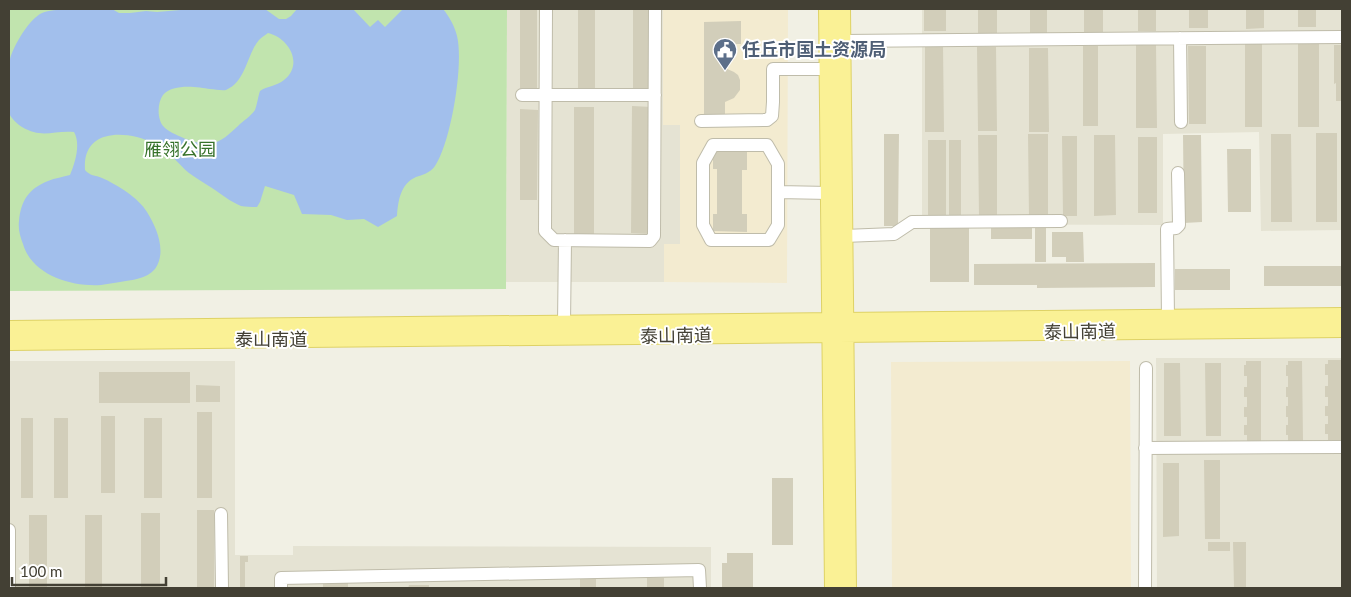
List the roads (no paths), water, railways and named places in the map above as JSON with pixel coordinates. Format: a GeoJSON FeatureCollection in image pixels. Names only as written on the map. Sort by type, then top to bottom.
{"type":"FeatureCollection","features":[{"type":"Feature","properties":{"kind":"main road"},"geometry":{"type":"LineString","coordinates":[[827,9],[829,193],[838,328],[848,588]]}},
{"type":"Feature","properties":{"kind":"main road"},"geometry":{"type":"LineString","coordinates":[[832,588],[838,328],[844,236],[842,9]]}},
{"type":"Feature","properties":{"kind":"main road","name":"泰山南道"},"geometry":{"type":"LineString","coordinates":[[9,340],[838,328],[1168,318],[1342,316]]}},
{"type":"Feature","properties":{"kind":"main road","name":"泰山南道"},"geometry":{"type":"LineString","coordinates":[[9,340],[564,324],[838,328],[1342,329]]}},
{"type":"Feature","properties":{"kind":"lane"},"geometry":{"type":"LineString","coordinates":[[546,9],[545,231],[554,240],[650,241],[654,236],[655,9]]}},
{"type":"Feature","properties":{"kind":"lane"},"geometry":{"type":"LineString","coordinates":[[842,41],[1342,37]]}},
{"type":"Feature","properties":{"kind":"lane"},"geometry":{"type":"LineString","coordinates":[[1180,38],[1180,122]]}},
{"type":"Feature","properties":{"kind":"lane"},"geometry":{"type":"LineString","coordinates":[[702,121],[767,120],[772,116],[773,68],[828,69]]}},
{"type":"Feature","properties":{"kind":"lane"},"geometry":{"type":"LineString","coordinates":[[522,95],[655,95]]}},
{"type":"Feature","properties":{"kind":"lane"},"geometry":{"type":"LineString","coordinates":[[714,145],[767,146],[778,164],[778,192],[778,225],[769,240],[711,240],[703,225],[703,163],[714,145]]}},
{"type":"Feature","properties":{"kind":"lane"},"geometry":{"type":"LineString","coordinates":[[1168,318],[1167,229],[1176,228],[1179,225],[1178,173]]}},
{"type":"Feature","properties":{"kind":"lane"},"geometry":{"type":"LineString","coordinates":[[778,192],[829,193]]}},
{"type":"Feature","properties":{"kind":"lane"},"geometry":{"type":"LineString","coordinates":[[844,236],[894,234],[912,222],[1061,221]]}},
{"type":"Feature","properties":{"kind":"lane"},"geometry":{"type":"LineString","coordinates":[[564,324],[565,240]]}},
{"type":"Feature","properties":{"kind":"lane"},"geometry":{"type":"LineString","coordinates":[[1145,588],[1146,368]]}},
{"type":"Feature","properties":{"kind":"lane"},"geometry":{"type":"LineString","coordinates":[[1145,448],[1342,447]]}},
{"type":"Feature","properties":{"kind":"lane"},"geometry":{"type":"LineString","coordinates":[[221,514],[222,588]]}},
{"type":"Feature","properties":{"kind":"lane"},"geometry":{"type":"LineString","coordinates":[[9,530],[9,588]]}},
{"type":"Feature","properties":{"kind":"lane"},"geometry":{"type":"LineString","coordinates":[[281,588],[281,578],[699,570],[700,588]]}},
{"type":"Feature","properties":{"kind":"water"},"geometry":{"type":"Polygon","coordinates":[[[62,9],[112,9],[119,13],[130,13],[192,9],[265,9],[279,19],[286,19],[297,9],[353,9],[370,27],[378,20],[385,27],[403,9],[443,9],[452,22],[456,33],[459,65],[451,122],[441,155],[431,170],[406,184],[399,199],[397,216],[378,227],[364,219],[347,220],[331,215],[302,214],[294,195],[265,186],[257,207],[241,206],[189,173],[169,153],[154,143],[131,136],[108,136],[98,140],[91,146],[86,156],[85,170],[120,188],[143,207],[157,233],[160,248],[159,262],[152,272],[143,277],[101,285],[77,284],[54,277],[35,264],[28,255],[20,232],[20,214],[27,196],[35,188],[51,180],[70,175],[76,154],[76,137],[74,132],[36,133],[20,126],[9,113],[8,86],[10,59],[23,33],[37,16],[42,13],[62,9]],[[268,33],[259,40],[238,81],[226,90],[179,87],[167,91],[161,98],[159,107],[160,120],[164,127],[179,136],[205,144],[218,141],[229,134],[255,110],[260,91],[281,82],[290,74],[293,67],[291,52],[288,46],[276,36],[268,33]]]}},
{"type":"Feature","properties":{"kind":"place","name":"任丘市国土资源局"},"geometry":{"type":"Point","coordinates":[725,71]}},
{"type":"Feature","properties":{"kind":"park label","name":"雁翎公园"},"geometry":{"type":"Point","coordinates":[180,150]}}]}
